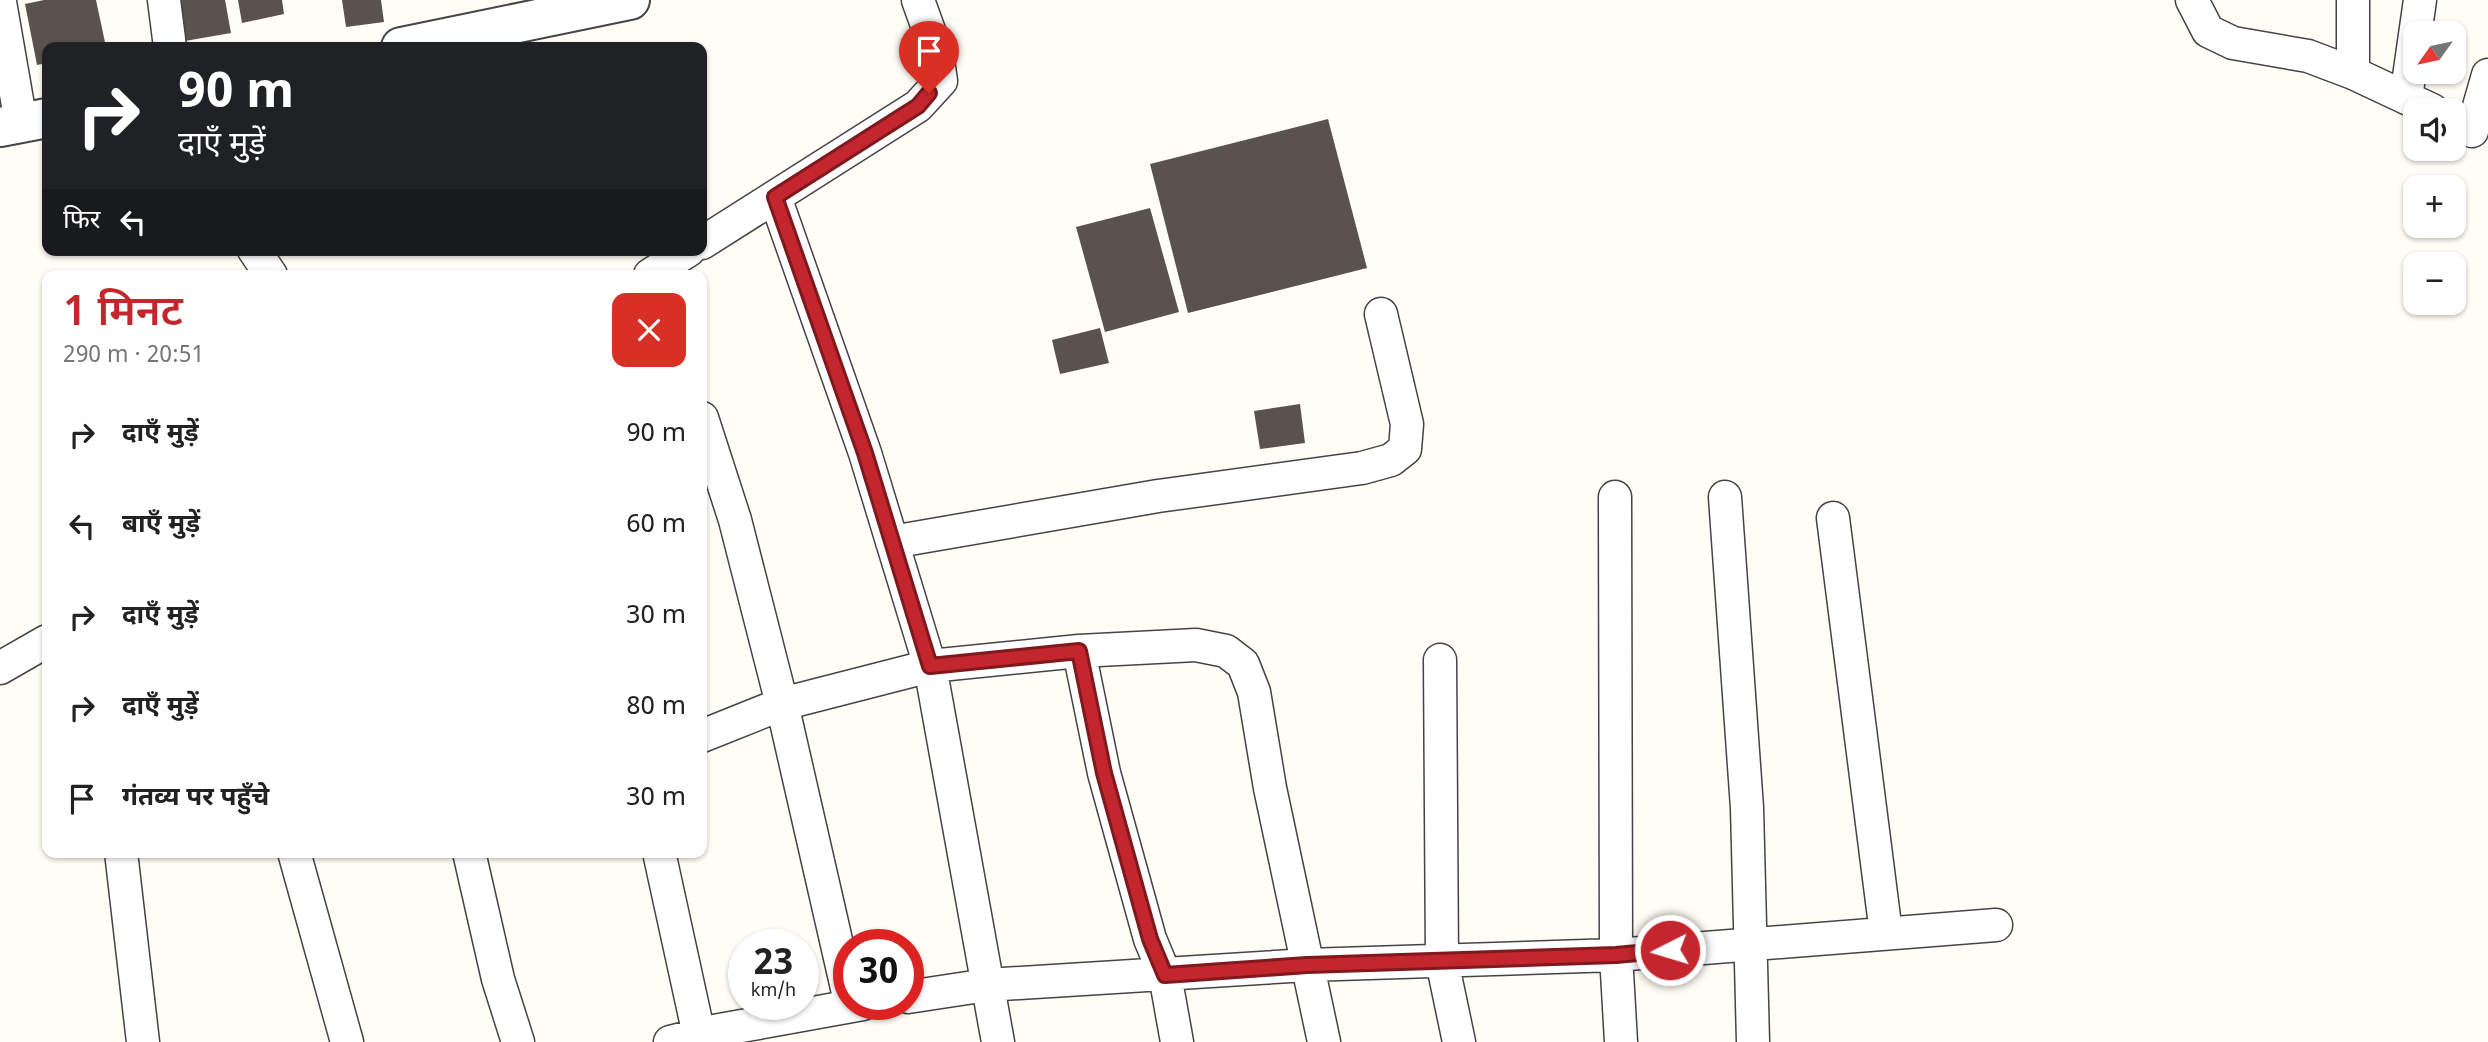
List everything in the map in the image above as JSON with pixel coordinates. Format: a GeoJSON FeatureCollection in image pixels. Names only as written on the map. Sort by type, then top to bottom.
{"type":"FeatureCollection","features":[{"type":"Feature","properties":{"kind":"street"},"geometry":{"type":"LineString","coordinates":[[164,0],[169,42]]}},
{"type":"Feature","properties":{"kind":"street"},"geometry":{"type":"LineString","coordinates":[[425,42],[630,0]]}},
{"type":"Feature","properties":{"kind":"street"},"geometry":{"type":"LineString","coordinates":[[707,240],[918,106],[941,81],[937,53],[918,0]]}},
{"type":"Feature","properties":{"kind":"street"},"geometry":{"type":"LineString","coordinates":[[2192,0],[2208,31],[2233,43],[2308,56],[2406,98]]}},
{"type":"Feature","properties":{"kind":"street"},"geometry":{"type":"LineString","coordinates":[[2353,0],[2353,73]]}},
{"type":"Feature","properties":{"kind":"street"},"geometry":{"type":"LineString","coordinates":[[2419,98],[2420,0]]}},
{"type":"Feature","properties":{"kind":"street"},"geometry":{"type":"LineString","coordinates":[[0,2],[23,123]]}},
{"type":"Feature","properties":{"kind":"street"},"geometry":{"type":"LineString","coordinates":[[2471,130],[2488,75]]}},
{"type":"Feature","properties":{"kind":"street"},"geometry":{"type":"LineString","coordinates":[[775,197],[865,453],[930,666],[998,1042]]}},
{"type":"Feature","properties":{"kind":"street"},"geometry":{"type":"LineString","coordinates":[[658,270],[680,256]]}},
{"type":"Feature","properties":{"kind":"street"},"geometry":{"type":"LineString","coordinates":[[892,542],[1158,496],[1362,468],[1391,460],[1405,449],[1407,424],[1381,313]]}},
{"type":"Feature","properties":{"kind":"street"},"geometry":{"type":"LineString","coordinates":[[707,433],[735,520],[835,929]]}},
{"type":"Feature","properties":{"kind":"street"},"geometry":{"type":"LineString","coordinates":[[1615,497],[1616,955],[1621,1042]]}},
{"type":"Feature","properties":{"kind":"street"},"geometry":{"type":"LineString","coordinates":[[1725,497],[1746,808],[1754,1042]]}},
{"type":"Feature","properties":{"kind":"street"},"geometry":{"type":"LineString","coordinates":[[1833,518],[1886,933]]}},
{"type":"Feature","properties":{"kind":"street"},"geometry":{"type":"LineString","coordinates":[[0,668],[42,644]]}},
{"type":"Feature","properties":{"kind":"street"},"geometry":{"type":"LineString","coordinates":[[707,734],[782,704],[930,666],[1079,651],[1196,645],[1226,651],[1243,664],[1254,692],[1270,788],[1324,1042]]}},
{"type":"Feature","properties":{"kind":"street"},"geometry":{"type":"LineString","coordinates":[[1079,651],[1104,773],[1150,939],[1165,975],[1177,1042]]}},
{"type":"Feature","properties":{"kind":"street"},"geometry":{"type":"LineString","coordinates":[[1440,660],[1442,961],[1459,1042]]}},
{"type":"Feature","properties":{"kind":"street"},"geometry":{"type":"LineString","coordinates":[[122,858],[143,1042]]}},
{"type":"Feature","properties":{"kind":"street"},"geometry":{"type":"LineString","coordinates":[[296,858],[347,1042]]}},
{"type":"Feature","properties":{"kind":"street"},"geometry":{"type":"LineString","coordinates":[[470,858],[498,979],[517,1042]]}},
{"type":"Feature","properties":{"kind":"street"},"geometry":{"type":"LineString","coordinates":[[660,858],[684,1038],[833,1007]]}},
{"type":"Feature","properties":{"kind":"street"},"geometry":{"type":"LineString","coordinates":[[924,995],[987,985],[1307,965],[1616,955],[1996,925]]}},
{"type":"Feature","properties":{"kind":"building"},"geometry":{"type":"Polygon","coordinates":[[[44,0],[96,0],[105,42],[42,42],[42,64],[37,65],[25,4],[44,0]]]}},
{"type":"Feature","properties":{"kind":"building"},"geometry":{"type":"Polygon","coordinates":[[[179,0],[225,0],[231,33],[185,41],[179,0]]]}},
{"type":"Feature","properties":{"kind":"building"},"geometry":{"type":"Polygon","coordinates":[[[238,0],[282,0],[284,14],[242,23],[238,0]]]}},
{"type":"Feature","properties":{"kind":"building"},"geometry":{"type":"Polygon","coordinates":[[[342,0],[381,0],[384,22],[346,27],[342,0]]]}},
{"type":"Feature","properties":{"kind":"building"},"geometry":{"type":"Polygon","coordinates":[[[1328,119],[1367,268],[1188,313],[1150,164],[1328,119]]]}},
{"type":"Feature","properties":{"kind":"building"},"geometry":{"type":"Polygon","coordinates":[[[1150,208],[1179,312],[1105,332],[1076,227],[1150,208]]]}},
{"type":"Feature","properties":{"kind":"building"},"geometry":{"type":"Polygon","coordinates":[[[1100,328],[1109,363],[1060,374],[1052,340],[1100,328]]]}},
{"type":"Feature","properties":{"kind":"building"},"geometry":{"type":"Polygon","coordinates":[[[1300,404],[1305,443],[1260,449],[1254,411],[1300,404]]]}},
{"type":"Feature","properties":{"kind":"route"},"geometry":{"type":"LineString","coordinates":[[929,93],[918,106],[775,197],[865,453],[930,666],[1079,651],[1104,773],[1150,939],[1165,975],[1307,965],[1616,955],[1670,950]]}}]}
